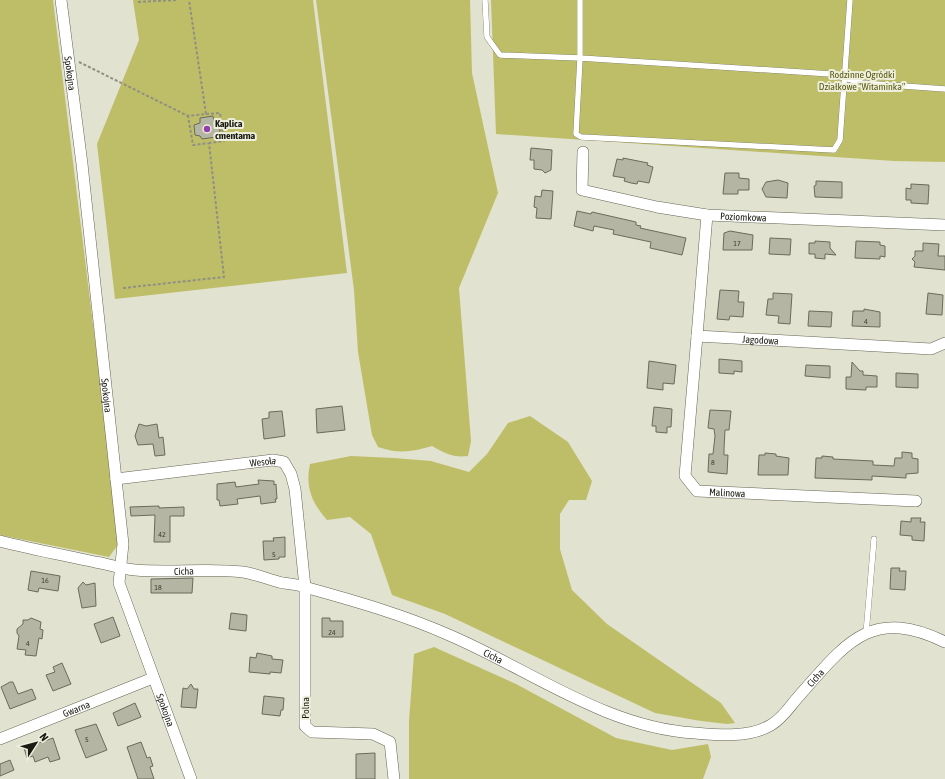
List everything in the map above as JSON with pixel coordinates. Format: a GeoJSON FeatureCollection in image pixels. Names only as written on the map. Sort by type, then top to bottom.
{"type":"FeatureCollection","features":[{"type":"Feature","properties":{"kind":"street","name":"Spokojna"},"geometry":{"type":"LineString","coordinates":[[60,0],[82,164],[123,544],[119,583],[191,779]]}},
{"type":"Feature","properties":{"kind":"street","name":"Poziomkowa"},"geometry":{"type":"LineString","coordinates":[[583,152],[582,190],[657,207],[707,215],[945,225]]}},
{"type":"Feature","properties":{"kind":"street"},"geometry":{"type":"LineString","coordinates":[[697,336],[707,215]]}},
{"type":"Feature","properties":{"kind":"street","name":"Jagodowa"},"geometry":{"type":"LineString","coordinates":[[697,336],[931,349],[945,343]]}},
{"type":"Feature","properties":{"kind":"street","name":"Malinowa"},"geometry":{"type":"LineString","coordinates":[[697,336],[686,476],[697,491],[916,501]]}},
{"type":"Feature","properties":{"kind":"street","name":"Wesoła"},"geometry":{"type":"LineString","coordinates":[[116,479],[274,460],[284,462],[291,474],[295,490],[305,587]]}},
{"type":"Feature","properties":{"kind":"street","name":"Cicha"},"geometry":{"type":"LineString","coordinates":[[0,541],[134,570],[242,572],[305,587],[416,622],[450,635],[599,708],[627,720],[654,728],[687,733],[739,734],[771,725],[782,716],[836,656],[849,644],[876,629],[898,626],[909,628],[945,642]]}},
{"type":"Feature","properties":{"kind":"street","name":"Polna"},"geometry":{"type":"LineString","coordinates":[[305,587],[305,726],[312,732],[373,734],[390,742],[394,779]]}},
{"type":"Feature","properties":{"kind":"street","name":"Gwarna"},"geometry":{"type":"LineString","coordinates":[[0,738],[153,678]]}},
{"type":"Feature","properties":{"kind":"lane"},"geometry":{"type":"LineString","coordinates":[[485,0],[488,38],[500,55],[580,58],[831,74],[862,83],[945,89]]}},
{"type":"Feature","properties":{"kind":"lane"},"geometry":{"type":"LineString","coordinates":[[580,0],[580,58],[576,134],[581,137],[834,150],[840,140],[850,0]]}},
{"type":"Feature","properties":{"kind":"lane"},"geometry":{"type":"LineString","coordinates":[[866,634],[874,539]]}},
{"type":"Feature","properties":{"kind":"path"},"geometry":{"type":"LineString","coordinates":[[138,2],[177,0]]}},
{"type":"Feature","properties":{"kind":"path"},"geometry":{"type":"LineString","coordinates":[[189,0],[206,114]]}},
{"type":"Feature","properties":{"kind":"path"},"geometry":{"type":"LineString","coordinates":[[67,56],[188,116],[220,112],[224,141],[193,144],[188,116]]}},
{"type":"Feature","properties":{"kind":"path"},"geometry":{"type":"LineString","coordinates":[[122,288],[224,277],[209,143]]}},
{"type":"Feature","properties":{"kind":"green space"},"geometry":{"type":"Polygon","coordinates":[[[0,0],[53,0],[119,535],[117,546],[109,557],[0,535],[0,0]]]}},
{"type":"Feature","properties":{"kind":"green space"},"geometry":{"type":"Polygon","coordinates":[[[133,0],[313,0],[347,273],[115,299],[97,144],[139,40],[133,0]]]}},
{"type":"Feature","properties":{"kind":"green space"},"geometry":{"type":"Polygon","coordinates":[[[316,0],[470,0],[472,73],[498,193],[459,288],[471,441],[468,456],[453,456],[432,446],[418,450],[392,451],[378,447],[372,435],[358,352],[354,290],[316,0]]]}},
{"type":"Feature","properties":{"kind":"green space","name":"Rodzinne Ogródki Działkowe \"Witaminka\""},"geometry":{"type":"Polygon","coordinates":[[[491,0],[945,0],[945,162],[894,161],[496,134],[491,0]]]}},
{"type":"Feature","properties":{"kind":"green space"},"geometry":{"type":"Polygon","coordinates":[[[530,416],[568,442],[592,481],[586,500],[569,500],[560,514],[560,549],[572,590],[607,624],[721,703],[735,723],[727,724],[701,721],[655,713],[445,614],[392,595],[371,534],[350,517],[327,520],[317,507],[311,494],[308,480],[310,464],[351,456],[431,461],[469,472],[487,454],[508,423],[530,416]]]}},
{"type":"Feature","properties":{"kind":"green space"},"geometry":{"type":"Polygon","coordinates":[[[434,647],[516,684],[616,738],[672,750],[708,744],[711,757],[703,779],[409,779],[409,721],[414,654],[434,647]]]}},
{"type":"Feature","properties":{"kind":"building","name":"Kaplica cmentarna"},"geometry":{"type":"Polygon","coordinates":[[[213,116],[214,122],[219,121],[220,132],[216,134],[216,137],[202,139],[200,136],[195,135],[194,125],[200,123],[200,118],[213,116]]]}},
{"type":"Feature","properties":{"kind":"building"},"geometry":{"type":"Polygon","coordinates":[[[531,148],[552,150],[551,170],[545,173],[542,170],[534,169],[534,160],[530,160],[531,148]]]}},
{"type":"Feature","properties":{"kind":"building"},"geometry":{"type":"Polygon","coordinates":[[[623,158],[648,163],[647,165],[653,167],[649,183],[638,181],[637,184],[631,183],[624,181],[625,178],[613,176],[617,159],[623,160],[623,158]]]}},
{"type":"Feature","properties":{"kind":"building"},"geometry":{"type":"Polygon","coordinates":[[[725,173],[739,173],[739,178],[749,179],[749,190],[738,190],[738,194],[723,194],[725,173]]]}},
{"type":"Feature","properties":{"kind":"building"},"geometry":{"type":"Polygon","coordinates":[[[778,180],[788,183],[787,198],[766,197],[762,189],[766,182],[778,180]]]}},
{"type":"Feature","properties":{"kind":"building"},"geometry":{"type":"Polygon","coordinates":[[[816,181],[842,182],[842,198],[815,197],[814,186],[816,185],[816,181]]]}},
{"type":"Feature","properties":{"kind":"building"},"geometry":{"type":"Polygon","coordinates":[[[911,184],[929,185],[928,204],[911,203],[911,200],[906,200],[906,188],[911,189],[911,184]]]}},
{"type":"Feature","properties":{"kind":"building"},"geometry":{"type":"Polygon","coordinates":[[[542,190],[553,191],[551,219],[536,218],[537,208],[534,207],[535,196],[541,197],[542,190]]]}},
{"type":"Feature","properties":{"kind":"building"},"geometry":{"type":"Polygon","coordinates":[[[577,211],[591,214],[592,212],[636,222],[636,225],[641,226],[640,228],[686,238],[682,255],[650,248],[651,242],[613,234],[614,230],[594,226],[593,231],[574,226],[577,211]]]}},
{"type":"Feature","properties":{"kind":"building"},"geometry":{"type":"Polygon","coordinates":[[[730,231],[753,235],[752,250],[723,250],[724,233],[730,231]]]}},
{"type":"Feature","properties":{"kind":"building"},"geometry":{"type":"Polygon","coordinates":[[[770,238],[791,239],[790,255],[769,254],[770,238]]]}},
{"type":"Feature","properties":{"kind":"building"},"geometry":{"type":"Polygon","coordinates":[[[815,241],[830,242],[830,248],[836,255],[825,254],[825,259],[815,258],[815,254],[809,254],[809,243],[815,243],[815,241]]]}},
{"type":"Feature","properties":{"kind":"building"},"geometry":{"type":"Polygon","coordinates":[[[856,241],[880,242],[880,245],[885,246],[885,257],[880,256],[880,259],[855,258],[856,241]]]}},
{"type":"Feature","properties":{"kind":"building"},"geometry":{"type":"Polygon","coordinates":[[[923,243],[939,244],[938,256],[945,256],[945,270],[914,267],[915,262],[912,259],[915,256],[915,251],[923,251],[923,243]]]}},
{"type":"Feature","properties":{"kind":"building"},"geometry":{"type":"Polygon","coordinates":[[[720,290],[739,291],[738,302],[744,302],[743,317],[730,316],[729,320],[717,319],[720,290]]]}},
{"type":"Feature","properties":{"kind":"building"},"geometry":{"type":"Polygon","coordinates":[[[773,293],[792,294],[790,324],[778,323],[779,316],[766,315],[768,299],[773,299],[773,293]]]}},
{"type":"Feature","properties":{"kind":"building"},"geometry":{"type":"Polygon","coordinates":[[[928,293],[943,295],[942,315],[926,314],[928,293]]]}},
{"type":"Feature","properties":{"kind":"building"},"geometry":{"type":"Polygon","coordinates":[[[864,309],[880,312],[880,327],[852,326],[853,311],[864,311],[864,309]]]}},
{"type":"Feature","properties":{"kind":"building"},"geometry":{"type":"Polygon","coordinates":[[[809,311],[832,312],[831,327],[808,326],[809,311]]]}},
{"type":"Feature","properties":{"kind":"building"},"geometry":{"type":"Polygon","coordinates":[[[719,359],[742,361],[742,372],[734,371],[734,374],[719,373],[719,359]]]}},
{"type":"Feature","properties":{"kind":"building"},"geometry":{"type":"Polygon","coordinates":[[[649,361],[676,365],[674,384],[663,383],[663,390],[647,388],[649,361]]]}},
{"type":"Feature","properties":{"kind":"building"},"geometry":{"type":"Polygon","coordinates":[[[852,362],[860,371],[863,371],[863,375],[877,376],[877,387],[866,387],[866,390],[846,389],[846,377],[851,377],[852,362]]]}},
{"type":"Feature","properties":{"kind":"building"},"geometry":{"type":"Polygon","coordinates":[[[806,365],[830,366],[830,378],[805,376],[806,365]]]}},
{"type":"Feature","properties":{"kind":"building"},"geometry":{"type":"Polygon","coordinates":[[[896,373],[918,374],[918,388],[896,387],[896,373]]]}},
{"type":"Feature","properties":{"kind":"building"},"geometry":{"type":"Polygon","coordinates":[[[342,406],[345,430],[317,433],[316,409],[342,406]]]}},
{"type":"Feature","properties":{"kind":"building"},"geometry":{"type":"Polygon","coordinates":[[[654,407],[672,409],[671,427],[667,427],[667,433],[656,432],[656,426],[652,426],[654,407]]]}},
{"type":"Feature","properties":{"kind":"building"},"geometry":{"type":"Polygon","coordinates":[[[710,410],[731,411],[729,430],[725,430],[724,455],[728,455],[727,474],[708,472],[709,454],[713,454],[715,436],[714,429],[708,428],[710,410]]]}},
{"type":"Feature","properties":{"kind":"building"},"geometry":{"type":"Polygon","coordinates":[[[282,411],[285,436],[264,439],[262,419],[269,418],[269,412],[282,411]]]}},
{"type":"Feature","properties":{"kind":"building"},"geometry":{"type":"Polygon","coordinates":[[[139,424],[146,426],[157,424],[159,438],[163,437],[165,455],[155,456],[153,444],[138,445],[135,436],[139,424]]]}},
{"type":"Feature","properties":{"kind":"building"},"geometry":{"type":"Polygon","coordinates":[[[902,452],[912,453],[912,458],[918,459],[918,473],[906,474],[906,478],[872,476],[872,480],[815,478],[816,458],[822,458],[822,456],[833,457],[833,459],[873,461],[873,465],[894,466],[895,458],[902,458],[902,452]]]}},
{"type":"Feature","properties":{"kind":"building"},"geometry":{"type":"Polygon","coordinates":[[[765,453],[776,454],[776,456],[789,458],[788,475],[758,475],[759,455],[765,455],[765,453]]]}},
{"type":"Feature","properties":{"kind":"building"},"geometry":{"type":"Polygon","coordinates":[[[258,480],[274,481],[274,485],[276,484],[276,502],[261,504],[260,496],[237,499],[238,504],[220,506],[219,500],[217,500],[217,484],[235,482],[236,487],[259,484],[258,480]]]}},
{"type":"Feature","properties":{"kind":"building"},"geometry":{"type":"Polygon","coordinates":[[[159,506],[159,508],[184,507],[184,516],[170,516],[170,542],[154,542],[155,515],[131,516],[130,507],[159,506]]]}},
{"type":"Feature","properties":{"kind":"building"},"geometry":{"type":"Polygon","coordinates":[[[911,518],[921,518],[920,522],[925,522],[924,541],[912,540],[912,536],[900,535],[901,521],[911,522],[911,518]]]}},
{"type":"Feature","properties":{"kind":"building"},"geometry":{"type":"Polygon","coordinates":[[[285,537],[285,557],[264,560],[263,541],[274,541],[273,538],[285,537]]]}},
{"type":"Feature","properties":{"kind":"building"},"geometry":{"type":"Polygon","coordinates":[[[891,568],[900,568],[899,571],[906,571],[905,590],[890,589],[891,568]]]}},
{"type":"Feature","properties":{"kind":"building"},"geometry":{"type":"Polygon","coordinates":[[[31,571],[60,576],[58,591],[39,588],[38,592],[28,590],[31,571]]]}},
{"type":"Feature","properties":{"kind":"building"},"geometry":{"type":"Polygon","coordinates":[[[193,578],[192,593],[151,593],[151,579],[193,578]]]}},
{"type":"Feature","properties":{"kind":"building"},"geometry":{"type":"Polygon","coordinates":[[[83,582],[86,585],[95,583],[96,606],[82,608],[78,588],[83,582]]]}},
{"type":"Feature","properties":{"kind":"building"},"geometry":{"type":"Polygon","coordinates":[[[231,613],[247,615],[246,631],[229,629],[231,613]]]}},
{"type":"Feature","properties":{"kind":"building"},"geometry":{"type":"Polygon","coordinates":[[[113,617],[120,636],[101,643],[94,624],[113,617]]]}},
{"type":"Feature","properties":{"kind":"building"},"geometry":{"type":"Polygon","coordinates":[[[31,618],[41,622],[40,629],[43,630],[42,639],[39,638],[36,656],[25,655],[26,650],[17,649],[19,636],[17,629],[23,624],[23,620],[28,620],[31,618]]]}},
{"type":"Feature","properties":{"kind":"building"},"geometry":{"type":"Polygon","coordinates":[[[322,618],[330,618],[330,621],[343,621],[343,637],[322,637],[322,618]]]}},
{"type":"Feature","properties":{"kind":"building"},"geometry":{"type":"Polygon","coordinates":[[[257,653],[272,656],[272,659],[283,660],[281,673],[270,672],[270,674],[249,672],[250,657],[256,658],[257,653]]]}},
{"type":"Feature","properties":{"kind":"building"},"geometry":{"type":"Polygon","coordinates":[[[62,663],[71,684],[53,691],[46,675],[55,672],[53,667],[62,663]]]}},
{"type":"Feature","properties":{"kind":"building"},"geometry":{"type":"Polygon","coordinates":[[[13,682],[18,694],[32,689],[36,699],[10,709],[1,687],[13,682]]]}},
{"type":"Feature","properties":{"kind":"building"},"geometry":{"type":"Polygon","coordinates":[[[191,684],[194,689],[198,689],[196,708],[181,707],[183,688],[187,689],[191,684]]]}},
{"type":"Feature","properties":{"kind":"building"},"geometry":{"type":"Polygon","coordinates":[[[264,696],[284,698],[283,710],[281,710],[280,716],[262,714],[264,696]]]}},
{"type":"Feature","properties":{"kind":"building"},"geometry":{"type":"Polygon","coordinates":[[[135,703],[141,717],[118,726],[113,713],[135,703]]]}},
{"type":"Feature","properties":{"kind":"building"},"geometry":{"type":"Polygon","coordinates":[[[96,724],[107,750],[86,758],[75,730],[96,724]]]}},
{"type":"Feature","properties":{"kind":"building"},"geometry":{"type":"Polygon","coordinates":[[[53,738],[60,759],[50,762],[48,757],[35,762],[33,756],[27,758],[24,748],[53,738]]]}},
{"type":"Feature","properties":{"kind":"building"},"geometry":{"type":"Polygon","coordinates":[[[141,742],[147,758],[150,757],[153,766],[150,767],[154,779],[138,779],[127,747],[141,742]]]}},
{"type":"Feature","properties":{"kind":"building"},"geometry":{"type":"Polygon","coordinates":[[[375,753],[375,779],[356,779],[356,754],[375,753]]]}},
{"type":"Feature","properties":{"kind":"building"},"geometry":{"type":"Polygon","coordinates":[[[10,760],[14,770],[0,776],[0,764],[10,760]]]}},
{"type":"Feature","properties":{"kind":"place","name":"Kaplica cmentarna"},"geometry":{"type":"Point","coordinates":[207,129]}}]}
